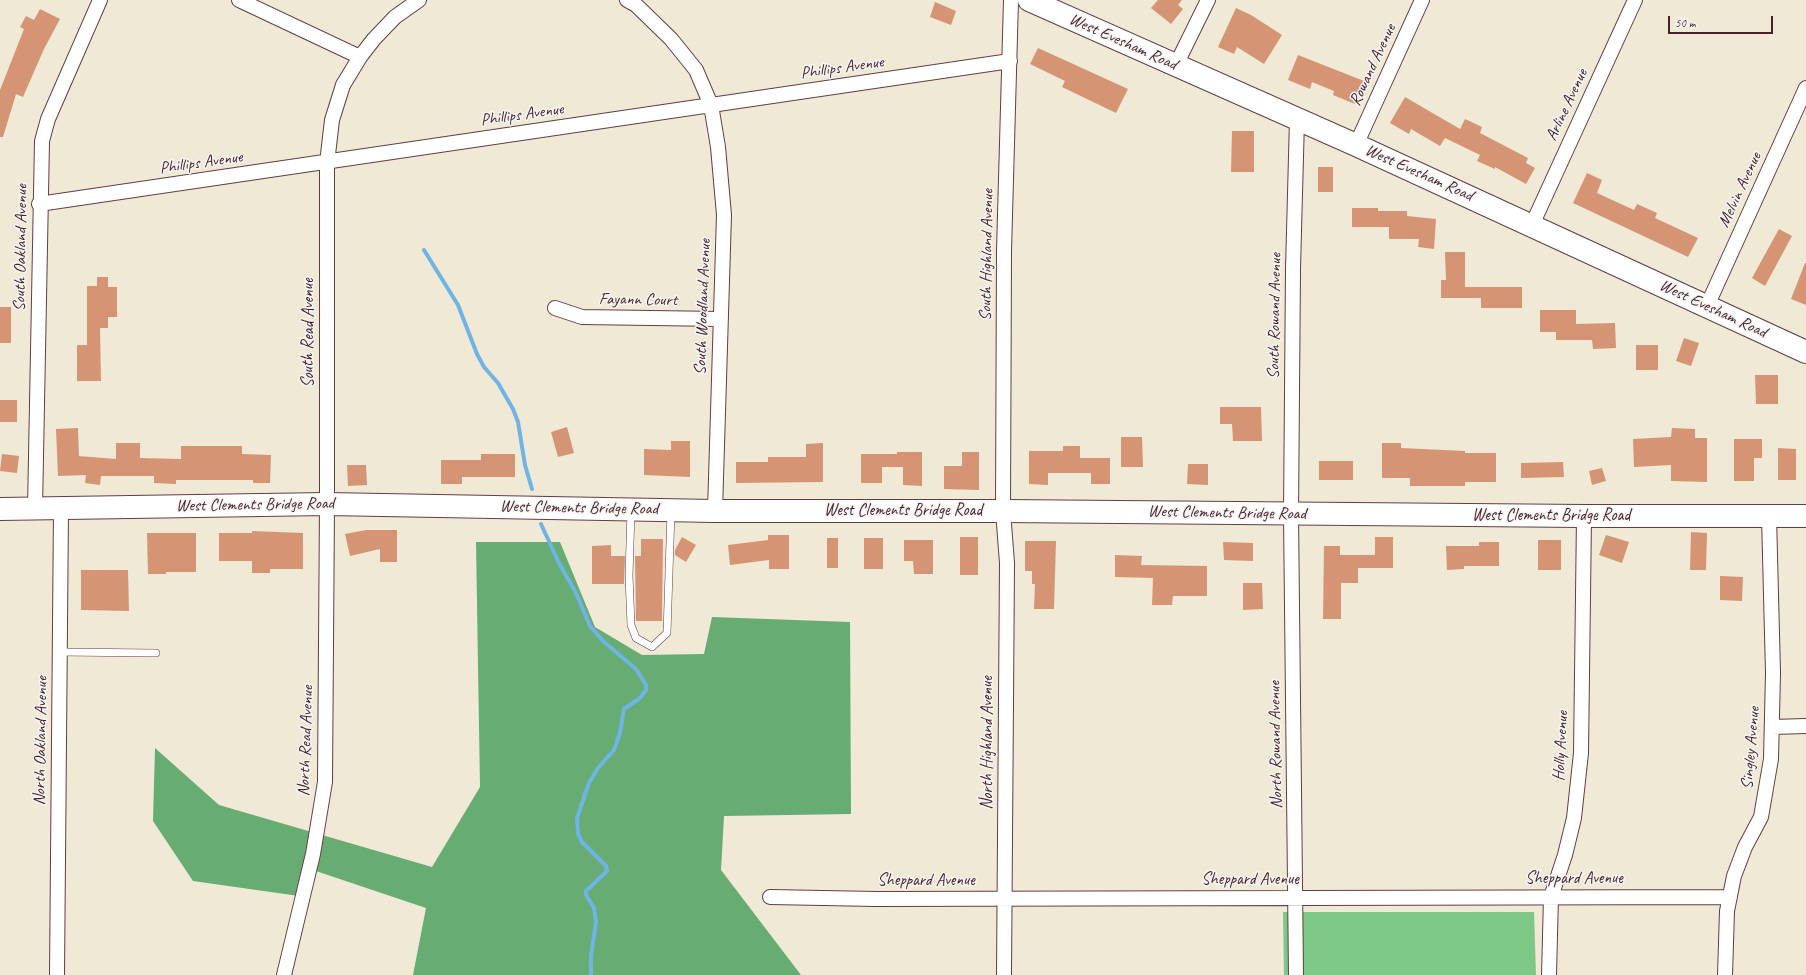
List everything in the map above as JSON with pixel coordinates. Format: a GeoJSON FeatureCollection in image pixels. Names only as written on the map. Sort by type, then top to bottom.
{"type":"FeatureCollection","features":[{"type":"Feature","properties":{"kind":"main road","name":"West Evesham Road"},"geometry":{"type":"LineString","coordinates":[[1029,0],[1356,145],[1806,352]]}},
{"type":"Feature","properties":{"kind":"main road","name":"West Clements Bridge Road"},"geometry":{"type":"LineString","coordinates":[[0,509],[327,504],[671,510],[1806,516]]}},
{"type":"Feature","properties":{"kind":"street","name":"South Oakland Avenue"},"geometry":{"type":"LineString","coordinates":[[35,509],[39,204],[42,141],[48,119],[100,0]]}},
{"type":"Feature","properties":{"kind":"street"},"geometry":{"type":"LineString","coordinates":[[239,0],[360,57]]}},
{"type":"Feature","properties":{"kind":"street","name":"South Read Avenue"},"geometry":{"type":"LineString","coordinates":[[327,504],[327,163],[332,120],[343,85],[360,57],[374,39],[395,17],[419,0]]}},
{"type":"Feature","properties":{"kind":"street","name":"South Woodland Avenue"},"geometry":{"type":"LineString","coordinates":[[627,0],[636,5],[672,39],[696,70],[711,105],[718,147],[724,215],[715,510]]}},
{"type":"Feature","properties":{"kind":"street","name":"South Highland Avenue"},"geometry":{"type":"LineString","coordinates":[[1003,511],[1004,251],[1011,0]]}},
{"type":"Feature","properties":{"kind":"street"},"geometry":{"type":"LineString","coordinates":[[1176,65],[1208,0]]}},
{"type":"Feature","properties":{"kind":"street","name":"Rowand Avenue"},"geometry":{"type":"LineString","coordinates":[[1356,145],[1422,0]]}},
{"type":"Feature","properties":{"kind":"street","name":"Arline Avenue"},"geometry":{"type":"LineString","coordinates":[[1532,225],[1635,0]]}},
{"type":"Feature","properties":{"kind":"street","name":"Phillips Avenue"},"geometry":{"type":"LineString","coordinates":[[39,204],[327,163],[1010,61]]}},
{"type":"Feature","properties":{"kind":"street","name":"Melvin Avenue"},"geometry":{"type":"LineString","coordinates":[[1707,306],[1806,88]]}},
{"type":"Feature","properties":{"kind":"street","name":"South Rowand Avenue"},"geometry":{"type":"LineString","coordinates":[[1291,514],[1293,269],[1297,119]]}},
{"type":"Feature","properties":{"kind":"street","name":"Fayann Court"},"geometry":{"type":"LineString","coordinates":[[555,308],[582,317],[721,319]]}},
{"type":"Feature","properties":{"kind":"street","name":"North Read Avenue"},"geometry":{"type":"LineString","coordinates":[[284,975],[313,854],[325,782],[327,504]]}},
{"type":"Feature","properties":{"kind":"street","name":"North Oakland Avenue"},"geometry":{"type":"LineString","coordinates":[[56,975],[61,508]]}},
{"type":"Feature","properties":{"kind":"street","name":"North Highland Avenue"},"geometry":{"type":"LineString","coordinates":[[1003,511],[1007,563],[1004,975]]}},
{"type":"Feature","properties":{"kind":"street","name":"North Rowand Avenue"},"geometry":{"type":"LineString","coordinates":[[1291,514],[1296,975]]}},
{"type":"Feature","properties":{"kind":"street","name":"Holly Avenue"},"geometry":{"type":"LineString","coordinates":[[1549,975],[1551,897],[1565,855],[1574,818],[1581,753],[1584,516]]}},
{"type":"Feature","properties":{"kind":"street","name":"Singley Avenue"},"geometry":{"type":"LineString","coordinates":[[1725,975],[1727,911],[1734,876],[1745,847],[1761,817],[1770,759],[1773,673],[1769,516]]}},
{"type":"Feature","properties":{"kind":"street"},"geometry":{"type":"LineString","coordinates":[[1772,727],[1806,726]]}},
{"type":"Feature","properties":{"kind":"street","name":"Sheppard Avenue"},"geometry":{"type":"LineString","coordinates":[[770,897],[876,899],[1730,897]]}},
{"type":"Feature","properties":{"kind":"lane"},"geometry":{"type":"LineString","coordinates":[[631,509],[629,576],[631,625],[636,638],[652,647],[667,633],[671,510]]}},
{"type":"Feature","properties":{"kind":"lane"},"geometry":{"type":"LineString","coordinates":[[60,652],[156,653]]}},
{"type":"Feature","properties":{"kind":"green space"},"geometry":{"type":"Polygon","coordinates":[[[476,542],[560,542],[595,627],[642,655],[704,654],[712,617],[850,622],[851,814],[724,816],[721,870],[801,975],[413,975],[426,908],[310,869],[306,897],[193,881],[153,821],[155,748],[219,805],[432,867],[480,787],[476,542]]]}},
{"type":"Feature","properties":{"kind":"green space"},"geometry":{"type":"Polygon","coordinates":[[[1283,912],[1534,912],[1536,975],[1284,975],[1283,912]]]}},
{"type":"Feature","properties":{"kind":"building"},"geometry":{"type":"Polygon","coordinates":[[[1158,0],[1182,0],[1178,5],[1183,9],[1171,24],[1151,8],[1158,0]]]}},
{"type":"Feature","properties":{"kind":"building"},"geometry":{"type":"Polygon","coordinates":[[[935,2],[956,11],[951,25],[930,17],[935,2]]]}},
{"type":"Feature","properties":{"kind":"building"},"geometry":{"type":"Polygon","coordinates":[[[1236,8],[1251,15],[1282,35],[1264,64],[1237,47],[1234,54],[1218,47],[1236,8]]]}},
{"type":"Feature","properties":{"kind":"building"},"geometry":{"type":"Polygon","coordinates":[[[40,9],[60,19],[44,49],[23,97],[16,94],[3,137],[0,137],[0,90],[24,29],[20,27],[26,16],[34,20],[40,9]]]}},
{"type":"Feature","properties":{"kind":"building"},"geometry":{"type":"Polygon","coordinates":[[[1038,48],[1128,89],[1116,113],[1062,87],[1065,81],[1030,64],[1038,48]]]}},
{"type":"Feature","properties":{"kind":"building"},"geometry":{"type":"Polygon","coordinates":[[[1298,55],[1364,81],[1355,104],[1333,95],[1334,91],[1312,82],[1310,89],[1288,80],[1298,55]]]}},
{"type":"Feature","properties":{"kind":"building"},"geometry":{"type":"Polygon","coordinates":[[[1405,97],[1460,129],[1465,119],[1482,127],[1480,133],[1528,158],[1526,163],[1535,168],[1526,184],[1495,167],[1495,169],[1477,161],[1480,155],[1445,138],[1440,146],[1411,129],[1409,134],[1390,123],[1405,97]]]}},
{"type":"Feature","properties":{"kind":"building"},"geometry":{"type":"Polygon","coordinates":[[[1232,131],[1254,131],[1254,172],[1231,172],[1232,131]]]}},
{"type":"Feature","properties":{"kind":"building"},"geometry":{"type":"Polygon","coordinates":[[[1318,167],[1333,167],[1333,192],[1318,192],[1318,167]]]}},
{"type":"Feature","properties":{"kind":"building"},"geometry":{"type":"Polygon","coordinates":[[[1587,173],[1602,180],[1597,193],[1634,210],[1637,204],[1657,213],[1655,218],[1698,238],[1688,257],[1573,203],[1587,173]]]}},
{"type":"Feature","properties":{"kind":"building"},"geometry":{"type":"Polygon","coordinates":[[[1352,208],[1378,208],[1378,211],[1407,211],[1407,216],[1436,219],[1434,249],[1418,247],[1419,239],[1389,239],[1389,227],[1352,227],[1352,208]]]}},
{"type":"Feature","properties":{"kind":"building"},"geometry":{"type":"Polygon","coordinates":[[[1779,229],[1792,236],[1765,286],[1752,278],[1779,229]]]}},
{"type":"Feature","properties":{"kind":"building"},"geometry":{"type":"Polygon","coordinates":[[[1445,252],[1465,252],[1465,287],[1522,287],[1522,308],[1481,308],[1481,298],[1441,298],[1441,280],[1446,280],[1445,252]]]}},
{"type":"Feature","properties":{"kind":"building"},"geometry":{"type":"Polygon","coordinates":[[[1806,263],[1806,305],[1791,299],[1806,263]]]}},
{"type":"Feature","properties":{"kind":"building"},"geometry":{"type":"Polygon","coordinates":[[[97,277],[108,277],[108,287],[117,287],[117,317],[108,317],[108,328],[100,328],[101,381],[77,381],[77,345],[87,345],[87,286],[97,286],[97,277]]]}},
{"type":"Feature","properties":{"kind":"building"},"geometry":{"type":"Polygon","coordinates":[[[0,307],[11,307],[11,343],[0,343],[0,307]]]}},
{"type":"Feature","properties":{"kind":"building"},"geometry":{"type":"Polygon","coordinates":[[[1540,310],[1576,310],[1576,324],[1615,323],[1616,348],[1593,349],[1592,340],[1556,340],[1556,332],[1540,332],[1540,310]]]}},
{"type":"Feature","properties":{"kind":"building"},"geometry":{"type":"Polygon","coordinates":[[[1684,338],[1699,343],[1691,366],[1676,361],[1684,338]]]}},
{"type":"Feature","properties":{"kind":"building"},"geometry":{"type":"Polygon","coordinates":[[[1636,345],[1658,345],[1658,370],[1636,370],[1636,345]]]}},
{"type":"Feature","properties":{"kind":"building"},"geometry":{"type":"Polygon","coordinates":[[[1755,375],[1778,375],[1778,404],[1756,404],[1755,375]]]}},
{"type":"Feature","properties":{"kind":"building"},"geometry":{"type":"Polygon","coordinates":[[[0,400],[17,400],[17,422],[0,422],[0,400]]]}},
{"type":"Feature","properties":{"kind":"building"},"geometry":{"type":"Polygon","coordinates":[[[1220,407],[1261,407],[1262,441],[1233,441],[1232,424],[1220,424],[1220,407]]]}},
{"type":"Feature","properties":{"kind":"building"},"geometry":{"type":"Polygon","coordinates":[[[567,427],[574,453],[558,457],[551,432],[567,427]]]}},
{"type":"Feature","properties":{"kind":"building"},"geometry":{"type":"Polygon","coordinates":[[[78,428],[79,456],[116,459],[116,443],[140,443],[140,458],[181,459],[181,446],[242,446],[242,454],[271,455],[270,483],[253,483],[253,480],[176,480],[176,484],[154,483],[154,476],[101,476],[100,485],[85,483],[86,475],[58,476],[56,429],[78,428]]]}},
{"type":"Feature","properties":{"kind":"building"},"geometry":{"type":"Polygon","coordinates":[[[1672,428],[1695,429],[1695,438],[1707,438],[1707,482],[1671,481],[1671,465],[1634,467],[1633,439],[1671,437],[1672,428]]]}},
{"type":"Feature","properties":{"kind":"building"},"geometry":{"type":"Polygon","coordinates":[[[1121,437],[1142,437],[1143,467],[1121,467],[1121,437]]]}},
{"type":"Feature","properties":{"kind":"building"},"geometry":{"type":"Polygon","coordinates":[[[1734,439],[1762,439],[1762,458],[1754,458],[1754,481],[1734,481],[1734,439]]]}},
{"type":"Feature","properties":{"kind":"building"},"geometry":{"type":"Polygon","coordinates":[[[671,441],[690,441],[690,477],[644,475],[644,449],[671,450],[671,441]]]}},
{"type":"Feature","properties":{"kind":"building"},"geometry":{"type":"Polygon","coordinates":[[[823,443],[823,482],[736,483],[736,462],[768,462],[768,457],[806,457],[806,444],[823,443]]]}},
{"type":"Feature","properties":{"kind":"building"},"geometry":{"type":"Polygon","coordinates":[[[1382,443],[1401,443],[1401,448],[1465,451],[1465,453],[1496,453],[1496,482],[1465,482],[1465,486],[1410,486],[1410,478],[1382,478],[1382,443]]]}},
{"type":"Feature","properties":{"kind":"building"},"geometry":{"type":"Polygon","coordinates":[[[1063,446],[1080,446],[1080,458],[1110,458],[1110,484],[1091,484],[1091,473],[1048,473],[1048,485],[1029,484],[1029,451],[1063,451],[1063,446]]]}},
{"type":"Feature","properties":{"kind":"building"},"geometry":{"type":"Polygon","coordinates":[[[1778,448],[1796,449],[1796,480],[1778,480],[1778,448]]]}},
{"type":"Feature","properties":{"kind":"building"},"geometry":{"type":"Polygon","coordinates":[[[897,452],[922,452],[922,486],[903,485],[903,467],[882,467],[882,483],[861,483],[861,454],[897,454],[897,452]]]}},
{"type":"Feature","properties":{"kind":"building"},"geometry":{"type":"Polygon","coordinates":[[[962,452],[979,452],[979,490],[944,489],[944,466],[962,466],[962,452]]]}},
{"type":"Feature","properties":{"kind":"building"},"geometry":{"type":"Polygon","coordinates":[[[2,454],[19,456],[17,473],[0,471],[2,454]]]}},
{"type":"Feature","properties":{"kind":"building"},"geometry":{"type":"Polygon","coordinates":[[[481,454],[515,454],[515,477],[462,477],[462,484],[441,484],[441,460],[481,460],[481,454]]]}},
{"type":"Feature","properties":{"kind":"building"},"geometry":{"type":"Polygon","coordinates":[[[1319,461],[1353,461],[1353,480],[1319,480],[1319,461]]]}},
{"type":"Feature","properties":{"kind":"building"},"geometry":{"type":"Polygon","coordinates":[[[1563,462],[1564,477],[1521,478],[1521,463],[1563,462]]]}},
{"type":"Feature","properties":{"kind":"building"},"geometry":{"type":"Polygon","coordinates":[[[1188,464],[1208,464],[1208,485],[1187,484],[1188,464]]]}},
{"type":"Feature","properties":{"kind":"building"},"geometry":{"type":"Polygon","coordinates":[[[347,465],[366,465],[367,485],[348,486],[347,465]]]}},
{"type":"Feature","properties":{"kind":"building"},"geometry":{"type":"Polygon","coordinates":[[[1602,468],[1606,481],[1592,485],[1589,471],[1602,468]]]}},
{"type":"Feature","properties":{"kind":"building"},"geometry":{"type":"Polygon","coordinates":[[[366,530],[397,530],[397,562],[380,562],[380,549],[350,556],[345,534],[366,530]]]}},
{"type":"Feature","properties":{"kind":"building"},"geometry":{"type":"Polygon","coordinates":[[[252,531],[303,533],[303,569],[270,569],[270,573],[252,573],[252,561],[219,561],[219,533],[252,533],[252,531]]]}},
{"type":"Feature","properties":{"kind":"building"},"geometry":{"type":"Polygon","coordinates":[[[1691,532],[1707,533],[1706,570],[1690,570],[1691,532]]]}},
{"type":"Feature","properties":{"kind":"building"},"geometry":{"type":"Polygon","coordinates":[[[147,533],[196,533],[196,572],[166,572],[166,574],[148,574],[147,533]]]}},
{"type":"Feature","properties":{"kind":"building"},"geometry":{"type":"Polygon","coordinates":[[[768,535],[789,535],[789,569],[769,569],[769,560],[730,565],[728,545],[768,540],[768,535]]]}},
{"type":"Feature","properties":{"kind":"building"},"geometry":{"type":"Polygon","coordinates":[[[1606,535],[1629,542],[1622,563],[1599,555],[1606,535]]]}},
{"type":"Feature","properties":{"kind":"building"},"geometry":{"type":"Polygon","coordinates":[[[682,537],[696,545],[686,562],[675,555],[675,550],[682,537]]]}},
{"type":"Feature","properties":{"kind":"building"},"geometry":{"type":"Polygon","coordinates":[[[960,537],[978,537],[978,575],[960,575],[960,537]]]}},
{"type":"Feature","properties":{"kind":"building"},"geometry":{"type":"Polygon","coordinates":[[[1375,537],[1393,537],[1393,568],[1358,568],[1358,583],[1341,583],[1341,619],[1323,619],[1324,546],[1340,546],[1340,555],[1375,555],[1375,537]]]}},
{"type":"Feature","properties":{"kind":"building"},"geometry":{"type":"Polygon","coordinates":[[[827,538],[838,538],[838,568],[827,568],[827,538]]]}},
{"type":"Feature","properties":{"kind":"building"},"geometry":{"type":"Polygon","coordinates":[[[864,538],[883,538],[883,569],[864,569],[864,538]]]}},
{"type":"Feature","properties":{"kind":"building"},"geometry":{"type":"Polygon","coordinates":[[[641,539],[663,539],[662,621],[636,621],[635,556],[641,556],[641,539]]]}},
{"type":"Feature","properties":{"kind":"building"},"geometry":{"type":"Polygon","coordinates":[[[904,540],[933,540],[933,574],[914,574],[913,561],[904,561],[904,540]]]}},
{"type":"Feature","properties":{"kind":"building"},"geometry":{"type":"Polygon","coordinates":[[[1538,540],[1561,540],[1561,570],[1538,570],[1538,540]]]}},
{"type":"Feature","properties":{"kind":"building"},"geometry":{"type":"Polygon","coordinates":[[[1025,541],[1056,541],[1054,609],[1034,609],[1035,584],[1032,584],[1032,571],[1025,571],[1025,541]]]}},
{"type":"Feature","properties":{"kind":"building"},"geometry":{"type":"Polygon","coordinates":[[[1223,542],[1253,543],[1253,561],[1224,560],[1223,542]]]}},
{"type":"Feature","properties":{"kind":"building"},"geometry":{"type":"Polygon","coordinates":[[[1479,542],[1499,542],[1499,566],[1464,566],[1464,569],[1447,570],[1446,546],[1479,546],[1479,542]]]}},
{"type":"Feature","properties":{"kind":"building"},"geometry":{"type":"Polygon","coordinates":[[[611,545],[611,556],[625,556],[624,584],[592,584],[592,546],[611,545]]]}},
{"type":"Feature","properties":{"kind":"building"},"geometry":{"type":"Polygon","coordinates":[[[1115,555],[1142,556],[1141,565],[1207,566],[1207,596],[1173,596],[1172,605],[1152,605],[1153,578],[1115,577],[1115,555]]]}},
{"type":"Feature","properties":{"kind":"building"},"geometry":{"type":"Polygon","coordinates":[[[81,570],[128,570],[129,611],[81,610],[81,570]]]}},
{"type":"Feature","properties":{"kind":"building"},"geometry":{"type":"Polygon","coordinates":[[[1720,576],[1743,577],[1742,601],[1720,600],[1720,576]]]}},
{"type":"Feature","properties":{"kind":"building"},"geometry":{"type":"Polygon","coordinates":[[[1243,583],[1262,583],[1263,609],[1243,610],[1243,583]]]}},
{"type":"Feature","properties":{"kind":"waterway"},"geometry":{"type":"LineString","coordinates":[[424,250],[458,305],[477,354],[484,367],[498,383],[513,409],[518,422],[525,465],[532,489]]}},
{"type":"Feature","properties":{"kind":"waterway"},"geometry":{"type":"LineString","coordinates":[[541,524],[559,563],[576,593],[590,626],[603,641],[636,669],[646,685],[646,690],[640,698],[624,709],[620,733],[614,750],[598,768],[589,783],[577,818],[578,834],[582,842],[606,866],[607,871],[586,891],[586,895],[594,908],[596,922],[591,956],[591,975]]}}]}
